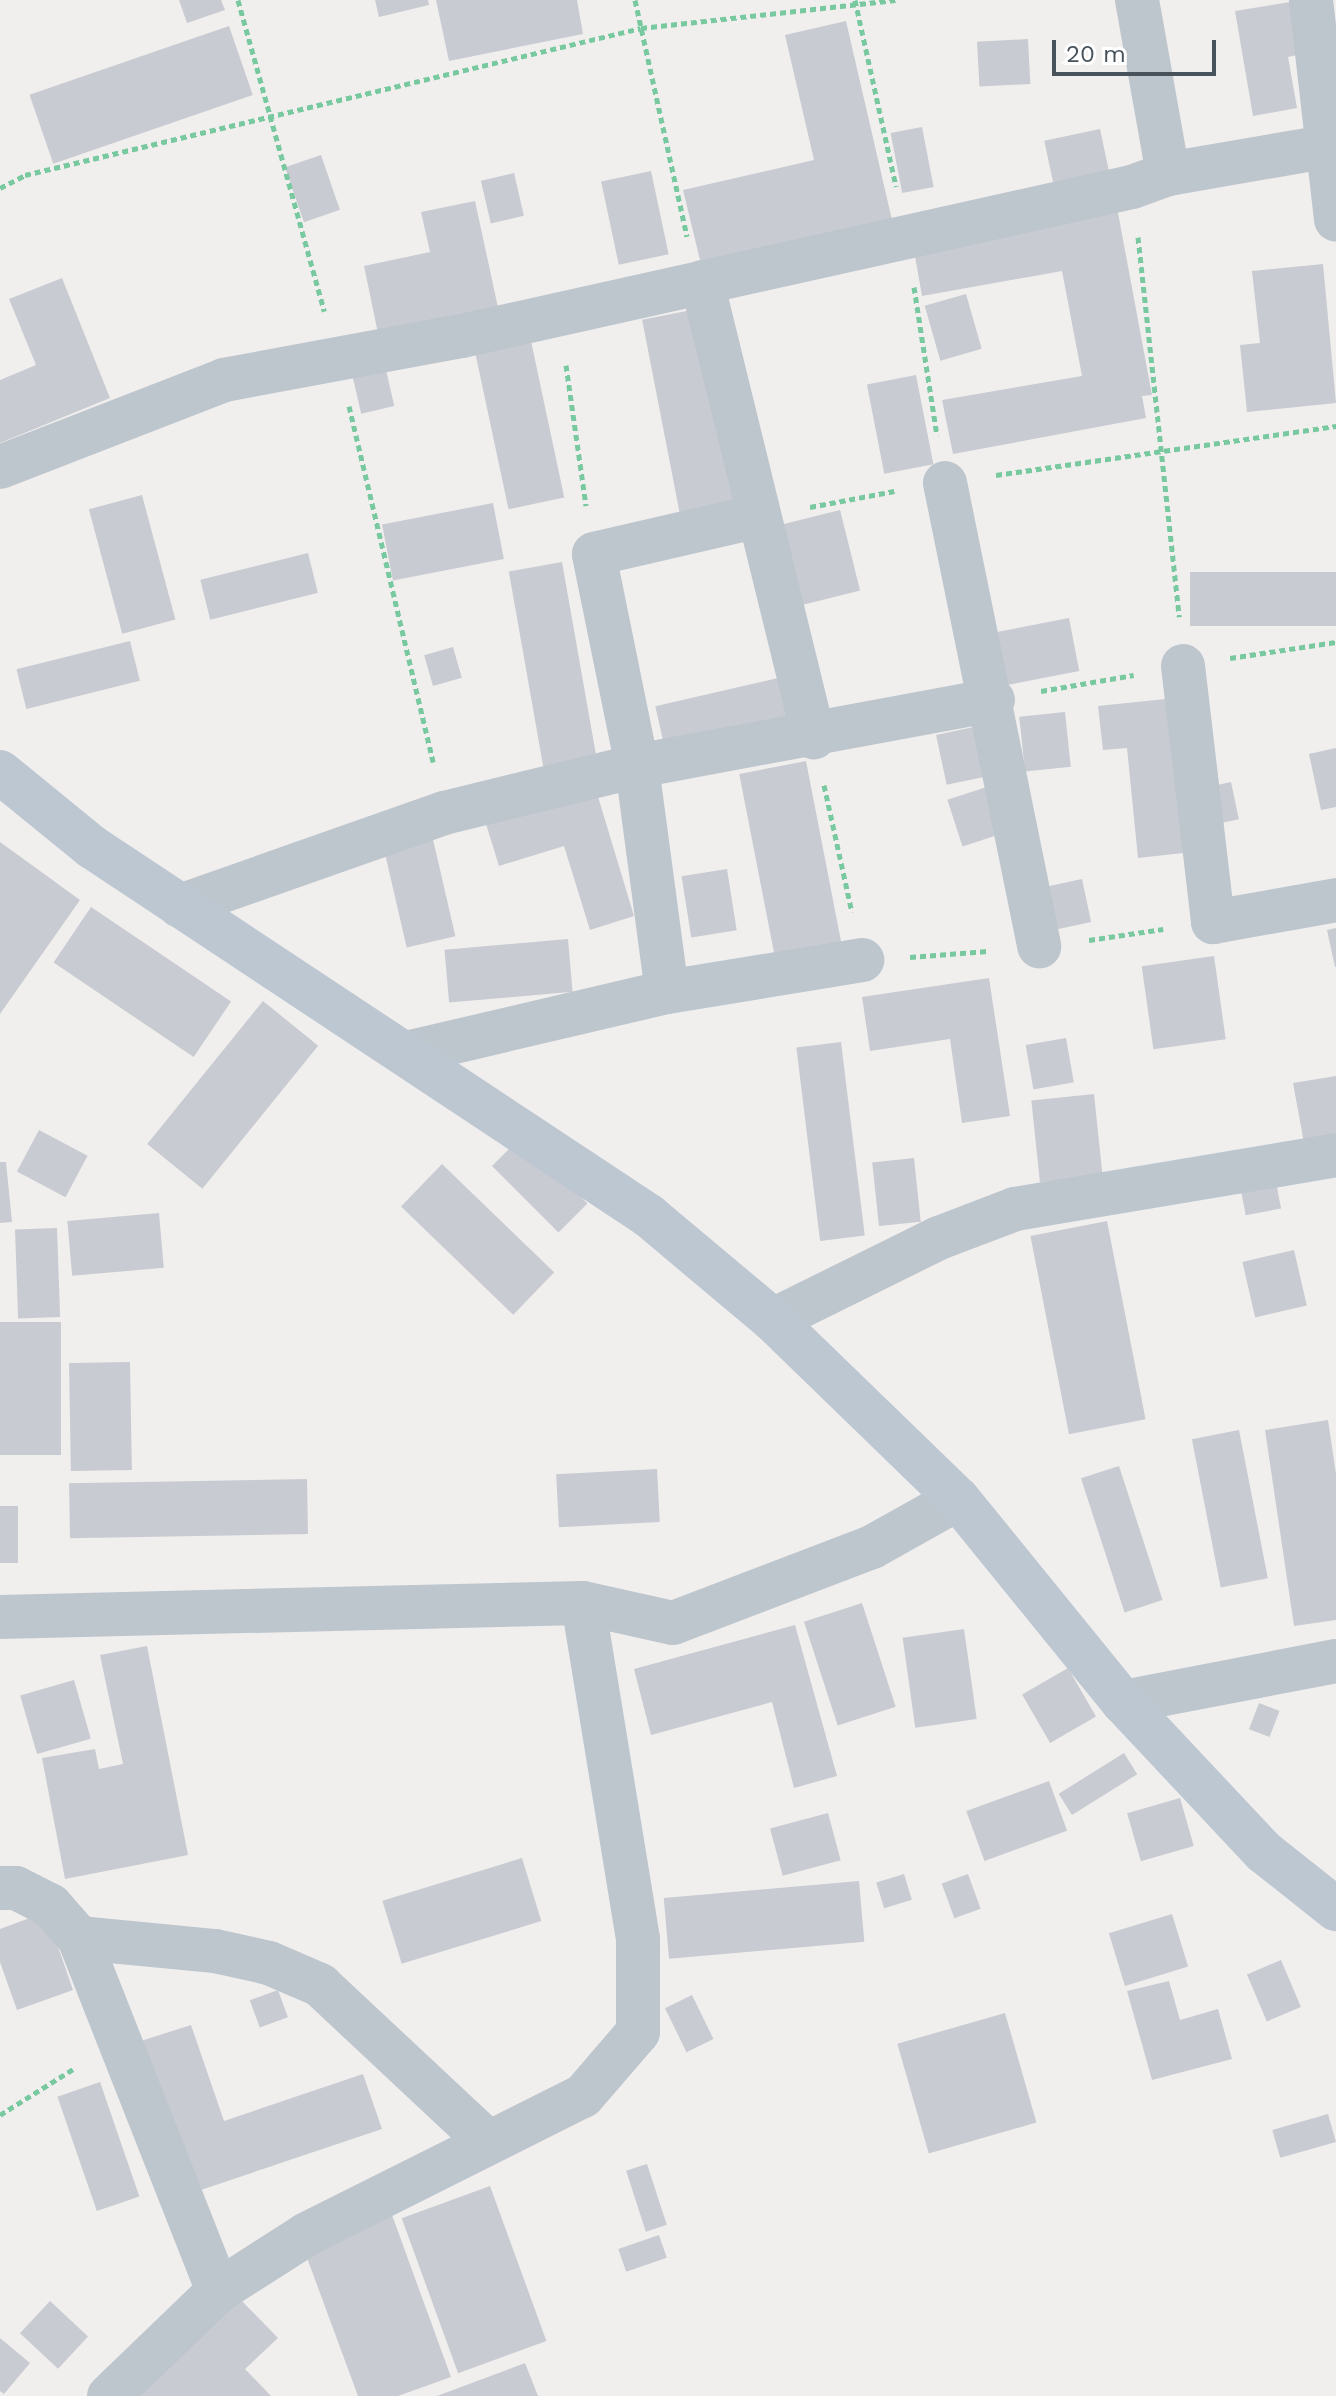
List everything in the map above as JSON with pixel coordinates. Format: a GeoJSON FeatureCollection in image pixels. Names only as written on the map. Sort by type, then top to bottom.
{"type":"FeatureCollection","features":[{"type":"Feature","properties":{"kind":"main road"},"geometry":{"type":"LineString","coordinates":[[0,772],[92,847],[341,1015],[411,1052],[649,1216],[773,1320],[958,1499],[1123,1702],[1264,1852],[1336,1909]]}},
{"type":"Feature","properties":{"kind":"street"},"geometry":{"type":"LineString","coordinates":[[1137,0],[1150,181]]}},
{"type":"Feature","properties":{"kind":"street"},"geometry":{"type":"LineString","coordinates":[[1311,0],[1332,145],[1336,220]]}},
{"type":"Feature","properties":{"kind":"street"},"geometry":{"type":"LineString","coordinates":[[0,467],[224,380],[702,282],[906,234],[1332,145]]}},
{"type":"Feature","properties":{"kind":"street"},"geometry":{"type":"LineString","coordinates":[[702,282],[814,737]]}},
{"type":"Feature","properties":{"kind":"street"},"geometry":{"type":"LineString","coordinates":[[945,483],[993,700],[1039,947]]}},
{"type":"Feature","properties":{"kind":"street"},"geometry":{"type":"LineString","coordinates":[[667,992],[637,766],[594,554],[758,516]]}},
{"type":"Feature","properties":{"kind":"street"},"geometry":{"type":"LineString","coordinates":[[1183,666],[1213,922],[1336,900]]}},
{"type":"Feature","properties":{"kind":"street"},"geometry":{"type":"LineString","coordinates":[[180,906],[444,813],[637,766],[814,737],[993,700]]}},
{"type":"Feature","properties":{"kind":"street"},"geometry":{"type":"LineString","coordinates":[[411,1052],[667,992],[862,960]]}},
{"type":"Feature","properties":{"kind":"street"},"geometry":{"type":"LineString","coordinates":[[773,1320],[939,1238],[1015,1209],[1336,1155]]}},
{"type":"Feature","properties":{"kind":"street"},"geometry":{"type":"LineString","coordinates":[[0,1617],[583,1603],[673,1623],[872,1547],[958,1499]]}},
{"type":"Feature","properties":{"kind":"street"},"geometry":{"type":"LineString","coordinates":[[109,2396],[218,2291],[307,2234],[583,2096],[638,2032],[638,1939],[583,1603]]}},
{"type":"Feature","properties":{"kind":"street"},"geometry":{"type":"LineString","coordinates":[[1123,1702],[1336,1661]]}},
{"type":"Feature","properties":{"kind":"street"},"geometry":{"type":"LineString","coordinates":[[0,1888],[16,1888],[51,1906],[79,1938],[116,2041],[218,2291]]}},
{"type":"Feature","properties":{"kind":"street"},"geometry":{"type":"LineString","coordinates":[[79,1938],[215,1951],[269,1963],[320,1985],[488,2142]]}},
{"type":"Feature","properties":{"kind":"path"},"geometry":{"type":"LineString","coordinates":[[635,0],[702,282]]}},
{"type":"Feature","properties":{"kind":"path"},"geometry":{"type":"LineString","coordinates":[[0,188],[25,175],[641,28],[895,0]]}},
{"type":"Feature","properties":{"kind":"path"},"geometry":{"type":"LineString","coordinates":[[855,4],[906,234],[945,483]]}},
{"type":"Feature","properties":{"kind":"path"},"geometry":{"type":"LineString","coordinates":[[1150,181],[1164,452],[1183,666]]}},
{"type":"Feature","properties":{"kind":"path"},"geometry":{"type":"LineString","coordinates":[[558,312],[594,554]]}},
{"type":"Feature","properties":{"kind":"path"},"geometry":{"type":"LineString","coordinates":[[758,516],[945,483],[1336,426]]}},
{"type":"Feature","properties":{"kind":"path"},"geometry":{"type":"LineString","coordinates":[[993,700],[1336,642]]}},
{"type":"Feature","properties":{"kind":"path"},"geometry":{"type":"LineString","coordinates":[[814,737],[862,960]]}},
{"type":"Feature","properties":{"kind":"path"},"geometry":{"type":"LineString","coordinates":[[0,2115],[116,2041]]}},
{"type":"Feature","properties":{"kind":"building"},"geometry":{"type":"Polygon","coordinates":[[[179,0],[221,0],[225,10],[187,23],[179,0]]]}},
{"type":"Feature","properties":{"kind":"building"},"geometry":{"type":"Polygon","coordinates":[[[375,0],[428,0],[429,5],[379,17],[375,0]]]}},
{"type":"Feature","properties":{"kind":"building"},"geometry":{"type":"Polygon","coordinates":[[[436,0],[577,0],[583,34],[449,61],[436,0]]]}},
{"type":"Feature","properties":{"kind":"building"},"geometry":{"type":"Polygon","coordinates":[[[1302,0],[1311,52],[1288,57],[1297,108],[1253,116],[1235,11],[1302,0]]]}},
{"type":"Feature","properties":{"kind":"building"},"geometry":{"type":"Polygon","coordinates":[[[846,21],[892,220],[701,264],[683,190],[814,160],[785,35],[846,21]]]}},
{"type":"Feature","properties":{"kind":"building"},"geometry":{"type":"Polygon","coordinates":[[[229,26],[253,95],[53,164],[29,95],[229,26]]]}},
{"type":"Feature","properties":{"kind":"building"},"geometry":{"type":"Polygon","coordinates":[[[1028,39],[1030,84],[979,87],[977,42],[1028,39]]]}},
{"type":"Feature","properties":{"kind":"building"},"geometry":{"type":"Polygon","coordinates":[[[922,127],[934,187],[902,193],[891,133],[922,127]]]}},
{"type":"Feature","properties":{"kind":"building"},"geometry":{"type":"Polygon","coordinates":[[[1100,129],[1109,173],[1054,185],[1044,141],[1100,129]]]}},
{"type":"Feature","properties":{"kind":"building"},"geometry":{"type":"Polygon","coordinates":[[[321,155],[340,210],[304,222],[285,167],[321,155]]]}},
{"type":"Feature","properties":{"kind":"building"},"geometry":{"type":"Polygon","coordinates":[[[651,171],[669,254],[619,265],[601,182],[651,171]]]}},
{"type":"Feature","properties":{"kind":"building"},"geometry":{"type":"Polygon","coordinates":[[[514,173],[524,216],[491,224],[481,181],[514,173]]]}},
{"type":"Feature","properties":{"kind":"building"},"geometry":{"type":"Polygon","coordinates":[[[475,201],[499,312],[379,338],[364,266],[430,252],[421,212],[475,201]]]}},
{"type":"Feature","properties":{"kind":"building"},"geometry":{"type":"Polygon","coordinates":[[[1116,202],[1152,395],[1142,396],[1146,418],[953,454],[942,400],[1082,376],[1062,271],[922,296],[913,245],[1116,202]]]}},
{"type":"Feature","properties":{"kind":"building"},"geometry":{"type":"Polygon","coordinates":[[[1323,264],[1336,403],[1247,412],[1240,345],[1260,343],[1252,271],[1323,264]]]}},
{"type":"Feature","properties":{"kind":"building"},"geometry":{"type":"Polygon","coordinates":[[[62,278],[110,398],[0,443],[0,380],[36,365],[9,299],[62,278]]]}},
{"type":"Feature","properties":{"kind":"building"},"geometry":{"type":"Polygon","coordinates":[[[966,294],[982,349],[940,361],[925,306],[966,294]]]}},
{"type":"Feature","properties":{"kind":"building"},"geometry":{"type":"Polygon","coordinates":[[[702,308],[741,509],[681,521],[642,320],[702,308]]]}},
{"type":"Feature","properties":{"kind":"building"},"geometry":{"type":"Polygon","coordinates":[[[531,341],[564,498],[509,509],[475,353],[531,341]]]}},
{"type":"Feature","properties":{"kind":"building"},"geometry":{"type":"Polygon","coordinates":[[[386,370],[394,406],[361,414],[353,378],[386,370]]]}},
{"type":"Feature","properties":{"kind":"building"},"geometry":{"type":"Polygon","coordinates":[[[916,375],[933,464],[884,474],[867,385],[916,375]]]}},
{"type":"Feature","properties":{"kind":"building"},"geometry":{"type":"Polygon","coordinates":[[[142,495],[175,620],[122,634],[89,509],[142,495]]]}},
{"type":"Feature","properties":{"kind":"building"},"geometry":{"type":"Polygon","coordinates":[[[493,503],[504,559],[393,581],[382,525],[493,503]]]}},
{"type":"Feature","properties":{"kind":"building"},"geometry":{"type":"Polygon","coordinates":[[[840,510],[860,591],[793,607],[773,527],[840,510]]]}},
{"type":"Feature","properties":{"kind":"building"},"geometry":{"type":"Polygon","coordinates":[[[308,553],[318,593],[210,620],[200,580],[308,553]]]}},
{"type":"Feature","properties":{"kind":"building"},"geometry":{"type":"Polygon","coordinates":[[[562,562],[597,762],[544,771],[509,571],[562,562]]]}},
{"type":"Feature","properties":{"kind":"building"},"geometry":{"type":"Polygon","coordinates":[[[1190,572],[1336,572],[1336,626],[1190,626],[1190,572]]]}},
{"type":"Feature","properties":{"kind":"building"},"geometry":{"type":"Polygon","coordinates":[[[1069,618],[1079,671],[1001,686],[990,633],[1069,618]]]}},
{"type":"Feature","properties":{"kind":"building"},"geometry":{"type":"Polygon","coordinates":[[[130,641],[140,681],[26,709],[16,669],[130,641]]]}},
{"type":"Feature","properties":{"kind":"building"},"geometry":{"type":"Polygon","coordinates":[[[453,647],[462,678],[433,686],[424,655],[453,647]]]}},
{"type":"Feature","properties":{"kind":"building"},"geometry":{"type":"Polygon","coordinates":[[[778,678],[787,718],[664,746],[655,706],[778,678]]]}},
{"type":"Feature","properties":{"kind":"building"},"geometry":{"type":"Polygon","coordinates":[[[1175,698],[1192,852],[1138,858],[1127,748],[1103,750],[1098,706],[1175,698]]]}},
{"type":"Feature","properties":{"kind":"building"},"geometry":{"type":"Polygon","coordinates":[[[1065,712],[1071,767],[1025,772],[1019,717],[1065,712]]]}},
{"type":"Feature","properties":{"kind":"building"},"geometry":{"type":"Polygon","coordinates":[[[983,725],[994,775],[947,785],[936,735],[983,725]]]}},
{"type":"Feature","properties":{"kind":"building"},"geometry":{"type":"Polygon","coordinates":[[[1336,748],[1336,807],[1321,810],[1309,754],[1336,748]]]}},
{"type":"Feature","properties":{"kind":"building"},"geometry":{"type":"Polygon","coordinates":[[[806,761],[844,954],[777,967],[739,774],[806,761]]]}},
{"type":"Feature","properties":{"kind":"building"},"geometry":{"type":"Polygon","coordinates":[[[1231,782],[1239,819],[1208,826],[1200,789],[1231,782]]]}},
{"type":"Feature","properties":{"kind":"building"},"geometry":{"type":"Polygon","coordinates":[[[993,785],[1008,832],[962,846],[947,800],[993,785]]]}},
{"type":"Feature","properties":{"kind":"building"},"geometry":{"type":"Polygon","coordinates":[[[596,790],[634,916],[590,930],[564,846],[499,866],[486,824],[596,790]]]}},
{"type":"Feature","properties":{"kind":"building"},"geometry":{"type":"Polygon","coordinates":[[[432,835],[455,936],[407,948],[383,846],[432,835]]]}},
{"type":"Feature","properties":{"kind":"building"},"geometry":{"type":"Polygon","coordinates":[[[0,842],[80,900],[0,1014],[0,842]]]}},
{"type":"Feature","properties":{"kind":"building"},"geometry":{"type":"Polygon","coordinates":[[[727,869],[737,930],[691,937],[682,876],[727,869]]]}},
{"type":"Feature","properties":{"kind":"building"},"geometry":{"type":"Polygon","coordinates":[[[1082,879],[1091,922],[1049,931],[1040,888],[1082,879]]]}},
{"type":"Feature","properties":{"kind":"building"},"geometry":{"type":"Polygon","coordinates":[[[91,907],[231,1002],[194,1057],[54,963],[91,907]]]}},
{"type":"Feature","properties":{"kind":"building"},"geometry":{"type":"Polygon","coordinates":[[[1336,928],[1336,967],[1335,967],[1327,930],[1336,928]]]}},
{"type":"Feature","properties":{"kind":"building"},"geometry":{"type":"Polygon","coordinates":[[[568,939],[573,992],[449,1003],[444,950],[568,939]]]}},
{"type":"Feature","properties":{"kind":"building"},"geometry":{"type":"Polygon","coordinates":[[[1214,956],[1226,1039],[1153,1049],[1142,966],[1214,956]]]}},
{"type":"Feature","properties":{"kind":"building"},"geometry":{"type":"Polygon","coordinates":[[[989,978],[1010,1116],[962,1123],[950,1039],[870,1051],[862,997],[989,978]]]}},
{"type":"Feature","properties":{"kind":"building"},"geometry":{"type":"Polygon","coordinates":[[[263,1001],[318,1046],[202,1189],[147,1144],[263,1001]]]}},
{"type":"Feature","properties":{"kind":"building"},"geometry":{"type":"Polygon","coordinates":[[[1066,1038],[1074,1082],[1033,1089],[1026,1045],[1066,1038]]]}},
{"type":"Feature","properties":{"kind":"building"},"geometry":{"type":"Polygon","coordinates":[[[841,1042],[865,1236],[820,1241],[796,1047],[841,1042]]]}},
{"type":"Feature","properties":{"kind":"building"},"geometry":{"type":"Polygon","coordinates":[[[1336,1076],[1336,1137],[1304,1143],[1293,1083],[1336,1076]]]}},
{"type":"Feature","properties":{"kind":"building"},"geometry":{"type":"Polygon","coordinates":[[[1094,1094],[1103,1176],[1040,1182],[1031,1101],[1094,1094]]]}},
{"type":"Feature","properties":{"kind":"building"},"geometry":{"type":"Polygon","coordinates":[[[39,1130],[88,1156],[65,1197],[17,1171],[39,1130]]]}},
{"type":"Feature","properties":{"kind":"building"},"geometry":{"type":"Polygon","coordinates":[[[521,1137],[587,1203],[558,1232],[492,1166],[521,1137]]]}},
{"type":"Feature","properties":{"kind":"building"},"geometry":{"type":"Polygon","coordinates":[[[914,1158],[921,1222],[879,1226],[872,1162],[914,1158]]]}},
{"type":"Feature","properties":{"kind":"building"},"geometry":{"type":"Polygon","coordinates":[[[0,1162],[6,1162],[12,1222],[0,1223],[0,1162]]]}},
{"type":"Feature","properties":{"kind":"building"},"geometry":{"type":"Polygon","coordinates":[[[442,1164],[554,1272],[513,1315],[401,1206],[442,1164]]]}},
{"type":"Feature","properties":{"kind":"building"},"geometry":{"type":"Polygon","coordinates":[[[1275,1177],[1281,1208],[1246,1215],[1240,1184],[1275,1177]]]}},
{"type":"Feature","properties":{"kind":"building"},"geometry":{"type":"Polygon","coordinates":[[[159,1213],[164,1268],[72,1276],[67,1221],[159,1213]]]}},
{"type":"Feature","properties":{"kind":"building"},"geometry":{"type":"Polygon","coordinates":[[[1107,1221],[1146,1419],[1069,1434],[1030,1236],[1107,1221]]]}},
{"type":"Feature","properties":{"kind":"building"},"geometry":{"type":"Polygon","coordinates":[[[57,1228],[60,1317],[18,1318],[15,1229],[57,1228]]]}},
{"type":"Feature","properties":{"kind":"building"},"geometry":{"type":"Polygon","coordinates":[[[1294,1250],[1307,1306],[1255,1317],[1242,1262],[1294,1250]]]}},
{"type":"Feature","properties":{"kind":"building"},"geometry":{"type":"Polygon","coordinates":[[[0,1322],[61,1322],[61,1455],[0,1455],[0,1322]]]}},
{"type":"Feature","properties":{"kind":"building"},"geometry":{"type":"Polygon","coordinates":[[[130,1362],[132,1470],[71,1471],[69,1363],[130,1362]]]}},
{"type":"Feature","properties":{"kind":"building"},"geometry":{"type":"Polygon","coordinates":[[[1328,1420],[1336,1474],[1336,1620],[1294,1626],[1265,1430],[1328,1420]]]}},
{"type":"Feature","properties":{"kind":"building"},"geometry":{"type":"Polygon","coordinates":[[[1239,1430],[1268,1578],[1221,1587],[1192,1439],[1239,1430]]]}},
{"type":"Feature","properties":{"kind":"building"},"geometry":{"type":"Polygon","coordinates":[[[1119,1466],[1163,1600],[1125,1612],[1081,1478],[1119,1466]]]}},
{"type":"Feature","properties":{"kind":"building"},"geometry":{"type":"Polygon","coordinates":[[[657,1469],[660,1522],[559,1527],[556,1474],[657,1469]]]}},
{"type":"Feature","properties":{"kind":"building"},"geometry":{"type":"Polygon","coordinates":[[[307,1479],[308,1534],[70,1538],[69,1483],[307,1479]]]}},
{"type":"Feature","properties":{"kind":"building"},"geometry":{"type":"Polygon","coordinates":[[[0,1506],[18,1506],[18,1563],[0,1563],[0,1506]]]}},
{"type":"Feature","properties":{"kind":"building"},"geometry":{"type":"Polygon","coordinates":[[[862,1603],[896,1707],[838,1726],[804,1622],[862,1603]]]}},
{"type":"Feature","properties":{"kind":"building"},"geometry":{"type":"Polygon","coordinates":[[[795,1625],[837,1776],[794,1788],[772,1702],[651,1735],[634,1669],[795,1625]]]}},
{"type":"Feature","properties":{"kind":"building"},"geometry":{"type":"Polygon","coordinates":[[[964,1629],[977,1719],[915,1728],[903,1638],[964,1629]]]}},
{"type":"Feature","properties":{"kind":"building"},"geometry":{"type":"Polygon","coordinates":[[[147,1646],[188,1855],[65,1879],[42,1758],[95,1749],[99,1769],[123,1764],[100,1655],[147,1646]]]}},
{"type":"Feature","properties":{"kind":"building"},"geometry":{"type":"Polygon","coordinates":[[[1068,1668],[1096,1716],[1050,1743],[1022,1694],[1068,1668]]]}},
{"type":"Feature","properties":{"kind":"building"},"geometry":{"type":"Polygon","coordinates":[[[74,1680],[91,1739],[37,1754],[20,1695],[74,1680]]]}},
{"type":"Feature","properties":{"kind":"building"},"geometry":{"type":"Polygon","coordinates":[[[1259,1703],[1280,1711],[1270,1737],[1249,1729],[1259,1703]]]}},
{"type":"Feature","properties":{"kind":"building"},"geometry":{"type":"Polygon","coordinates":[[[1124,1753],[1137,1774],[1072,1815],[1059,1794],[1124,1753]]]}},
{"type":"Feature","properties":{"kind":"building"},"geometry":{"type":"Polygon","coordinates":[[[1049,1781],[1067,1831],[984,1861],[966,1811],[1049,1781]]]}},
{"type":"Feature","properties":{"kind":"building"},"geometry":{"type":"Polygon","coordinates":[[[1180,1798],[1194,1846],[1141,1861],[1127,1813],[1180,1798]]]}},
{"type":"Feature","properties":{"kind":"building"},"geometry":{"type":"Polygon","coordinates":[[[828,1813],[841,1860],[783,1876],[770,1829],[828,1813]]]}},
{"type":"Feature","properties":{"kind":"building"},"geometry":{"type":"Polygon","coordinates":[[[522,1858],[541,1921],[402,1964],[382,1901],[522,1858]]]}},
{"type":"Feature","properties":{"kind":"building"},"geometry":{"type":"Polygon","coordinates":[[[904,1874],[912,1900],[884,1908],[876,1882],[904,1874]]]}},
{"type":"Feature","properties":{"kind":"building"},"geometry":{"type":"Polygon","coordinates":[[[968,1874],[981,1909],[954,1918],[942,1884],[968,1874]]]}},
{"type":"Feature","properties":{"kind":"building"},"geometry":{"type":"Polygon","coordinates":[[[859,1881],[864,1942],[669,1959],[664,1898],[859,1881]]]}},
{"type":"Feature","properties":{"kind":"building"},"geometry":{"type":"Polygon","coordinates":[[[46,1912],[73,1990],[17,2010],[0,1962],[0,1929],[46,1912]]]}},
{"type":"Feature","properties":{"kind":"building"},"geometry":{"type":"Polygon","coordinates":[[[1172,1914],[1188,1967],[1125,1986],[1109,1933],[1172,1914]]]}},
{"type":"Feature","properties":{"kind":"building"},"geometry":{"type":"Polygon","coordinates":[[[1281,1960],[1301,2007],[1267,2021],[1247,1974],[1281,1960]]]}},
{"type":"Feature","properties":{"kind":"building"},"geometry":{"type":"Polygon","coordinates":[[[1169,1981],[1180,2020],[1218,2009],[1232,2059],[1152,2080],[1127,1991],[1169,1981]]]}},
{"type":"Feature","properties":{"kind":"building"},"geometry":{"type":"Polygon","coordinates":[[[278,1990],[288,2017],[260,2028],[250,2000],[278,1990]]]}},
{"type":"Feature","properties":{"kind":"building"},"geometry":{"type":"Polygon","coordinates":[[[692,1995],[713,2039],[687,2052],[665,2008],[692,1995]]]}},
{"type":"Feature","properties":{"kind":"building"},"geometry":{"type":"Polygon","coordinates":[[[1005,2013],[1036,2123],[929,2153],[897,2044],[1005,2013]]]}},
{"type":"Feature","properties":{"kind":"building"},"geometry":{"type":"Polygon","coordinates":[[[191,2025],[224,2121],[363,2074],[382,2129],[192,2193],[141,2041],[191,2025]]]}},
{"type":"Feature","properties":{"kind":"building"},"geometry":{"type":"Polygon","coordinates":[[[100,2082],[139,2196],[97,2211],[57,2097],[100,2082]]]}},
{"type":"Feature","properties":{"kind":"building"},"geometry":{"type":"Polygon","coordinates":[[[1328,2114],[1336,2142],[1280,2158],[1272,2130],[1328,2114]]]}},
{"type":"Feature","properties":{"kind":"building"},"geometry":{"type":"Polygon","coordinates":[[[647,2164],[667,2225],[646,2232],[626,2171],[647,2164]]]}},
{"type":"Feature","properties":{"kind":"building"},"geometry":{"type":"Polygon","coordinates":[[[490,2186],[546,2341],[458,2373],[402,2218],[490,2186]]]}},
{"type":"Feature","properties":{"kind":"building"},"geometry":{"type":"Polygon","coordinates":[[[392,2215],[451,2377],[398,2396],[358,2396],[303,2247],[392,2215]]]}},
{"type":"Feature","properties":{"kind":"building"},"geometry":{"type":"Polygon","coordinates":[[[659,2235],[667,2258],[626,2272],[618,2249],[659,2235]]]}},
{"type":"Feature","properties":{"kind":"building"},"geometry":{"type":"Polygon","coordinates":[[[240,2299],[278,2338],[245,2369],[271,2396],[140,2396],[240,2299]]]}},
{"type":"Feature","properties":{"kind":"building"},"geometry":{"type":"Polygon","coordinates":[[[50,2301],[88,2336],[58,2369],[20,2333],[50,2301]]]}},
{"type":"Feature","properties":{"kind":"building"},"geometry":{"type":"Polygon","coordinates":[[[0,2338],[30,2363],[4,2394],[0,2391],[0,2338]]]}},
{"type":"Feature","properties":{"kind":"building"},"geometry":{"type":"Polygon","coordinates":[[[525,2363],[538,2396],[437,2396],[525,2363]]]}}]}
